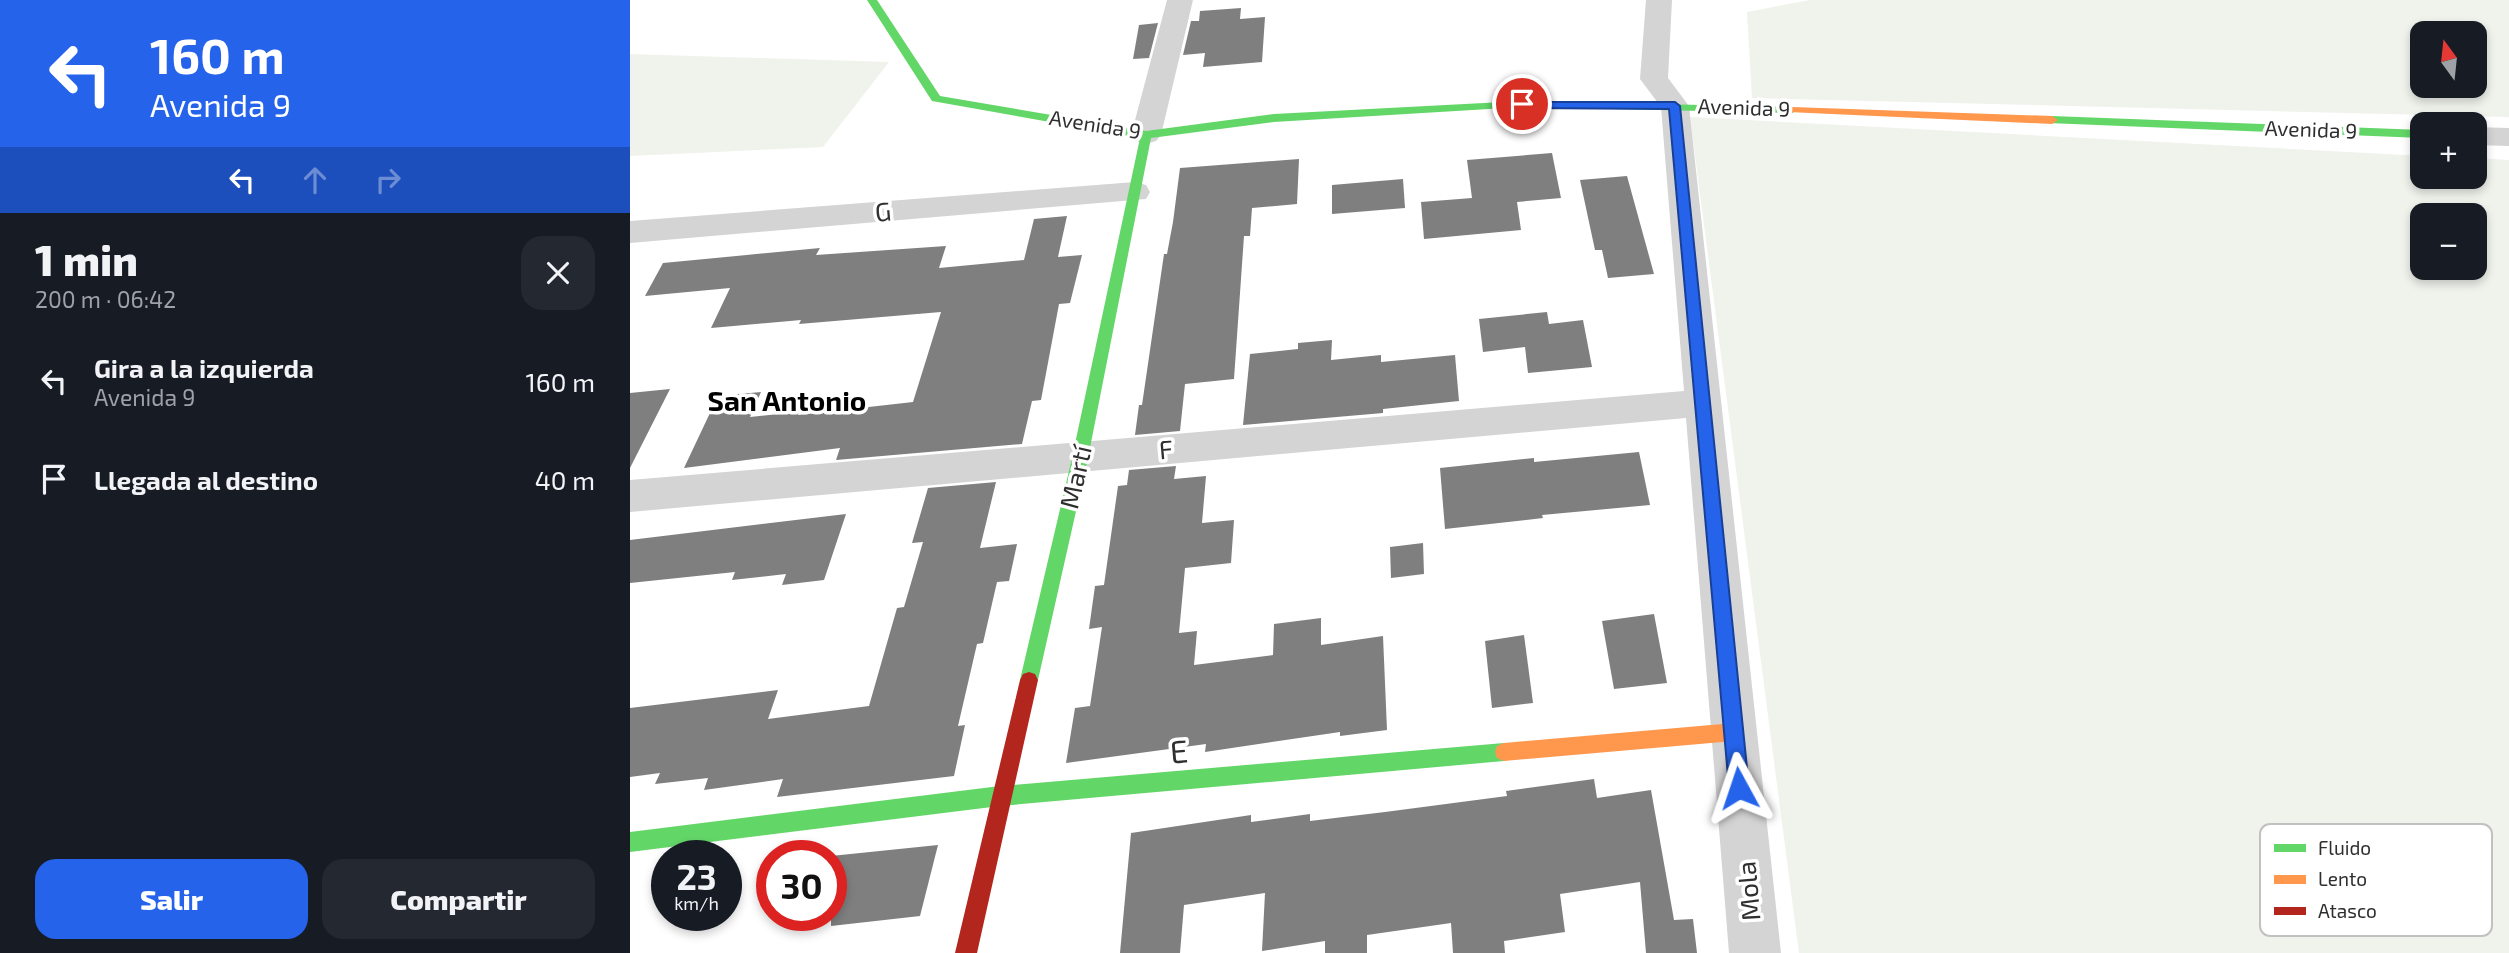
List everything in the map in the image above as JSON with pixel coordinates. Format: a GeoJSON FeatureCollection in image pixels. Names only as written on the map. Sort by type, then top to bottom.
{"type":"FeatureCollection","features":[{"type":"Feature","properties":{"kind":"street","name":"Avenida 9"},"geometry":{"type":"LineString","coordinates":[[872,0],[936,99],[1146,135],[1274,118],[1522,104],[1675,106],[2410,134]]}},
{"type":"Feature","properties":{"kind":"street","name":"Martí"},"geometry":{"type":"LineString","coordinates":[[966,953],[1000,796],[1080,458],[1146,135],[1180,0]]}},
{"type":"Feature","properties":{"kind":"street"},"geometry":{"type":"LineString","coordinates":[[1659,0],[1654,79],[1675,106]]}},
{"type":"Feature","properties":{"kind":"street","name":"Mola"},"geometry":{"type":"LineString","coordinates":[[1675,106],[1755,953]]}},
{"type":"Feature","properties":{"kind":"street"},"geometry":{"type":"LineString","coordinates":[[2487,136],[2509,137]]}},
{"type":"Feature","properties":{"kind":"street","name":"G"},"geometry":{"type":"LineString","coordinates":[[630,232],[1135,192]]}},
{"type":"Feature","properties":{"kind":"street","name":"F"},"geometry":{"type":"LineString","coordinates":[[630,496],[1703,403]]}},
{"type":"Feature","properties":{"kind":"street","name":"E"},"geometry":{"type":"LineString","coordinates":[[630,842],[1000,796],[1734,732]]}},
{"type":"Feature","properties":{"kind":"shaded area"},"geometry":{"type":"Polygon","coordinates":[[[1810,0],[2509,0],[2509,117],[2487,116],[2487,112],[2410,112],[2410,115],[1752,98],[1747,12],[1810,0]]]}},
{"type":"Feature","properties":{"kind":"shaded area"},"geometry":{"type":"Polygon","coordinates":[[[630,54],[889,62],[823,147],[630,156],[630,54]]]}},
{"type":"Feature","properties":{"kind":"shaded area"},"geometry":{"type":"Polygon","coordinates":[[[1690,117],[2410,155],[2410,189],[2487,189],[2487,159],[2509,160],[2509,953],[1799,953],[1690,117]]]}},
{"type":"Feature","properties":{"kind":"building"},"geometry":{"type":"Polygon","coordinates":[[[1241,8],[1240,19],[1265,17],[1262,62],[1203,67],[1205,53],[1183,55],[1191,21],[1199,21],[1200,11],[1241,8]]]}},
{"type":"Feature","properties":{"kind":"building"},"geometry":{"type":"Polygon","coordinates":[[[1158,23],[1149,58],[1133,59],[1139,25],[1158,23]]]}},
{"type":"Feature","properties":{"kind":"building"},"geometry":{"type":"Polygon","coordinates":[[[1552,153],[1561,198],[1517,202],[1521,230],[1424,239],[1421,202],[1472,198],[1467,160],[1552,153]]]}},
{"type":"Feature","properties":{"kind":"building"},"geometry":{"type":"Polygon","coordinates":[[[1299,159],[1297,204],[1252,208],[1250,236],[1244,236],[1234,379],[1185,384],[1180,431],[1135,435],[1180,168],[1299,159]]]}},
{"type":"Feature","properties":{"kind":"building"},"geometry":{"type":"Polygon","coordinates":[[[1627,176],[1654,274],[1608,278],[1602,250],[1595,250],[1580,180],[1627,176]]]}},
{"type":"Feature","properties":{"kind":"building"},"geometry":{"type":"Polygon","coordinates":[[[1403,179],[1405,208],[1332,214],[1332,185],[1403,179]]]}},
{"type":"Feature","properties":{"kind":"building"},"geometry":{"type":"Polygon","coordinates":[[[1067,216],[1058,257],[1082,255],[1070,303],[1059,304],[1041,400],[1032,401],[1022,444],[836,460],[840,448],[684,468],[718,396],[761,392],[750,417],[799,412],[798,415],[913,402],[941,312],[799,324],[801,320],[711,328],[730,288],[645,296],[663,263],[820,248],[816,255],[946,246],[939,268],[1024,260],[1034,219],[1067,216]]]}},
{"type":"Feature","properties":{"kind":"building"},"geometry":{"type":"Polygon","coordinates":[[[1547,312],[1549,324],[1583,320],[1592,367],[1528,373],[1525,347],[1483,352],[1479,319],[1547,312]]]}},
{"type":"Feature","properties":{"kind":"building"},"geometry":{"type":"Polygon","coordinates":[[[1332,340],[1331,360],[1381,355],[1381,362],[1455,355],[1459,401],[1383,409],[1383,413],[1243,425],[1250,354],[1298,349],[1298,343],[1332,340]]]}},
{"type":"Feature","properties":{"kind":"building"},"geometry":{"type":"Polygon","coordinates":[[[670,389],[630,468],[630,393],[670,389]]]}},
{"type":"Feature","properties":{"kind":"building"},"geometry":{"type":"Polygon","coordinates":[[[1639,452],[1650,505],[1542,515],[1543,518],[1445,529],[1440,468],[1534,458],[1534,462],[1639,452]]]}},
{"type":"Feature","properties":{"kind":"building"},"geometry":{"type":"Polygon","coordinates":[[[1176,466],[1174,479],[1206,476],[1202,523],[1234,520],[1231,563],[1185,568],[1179,633],[1197,631],[1194,665],[1273,655],[1274,624],[1321,618],[1321,645],[1383,636],[1387,730],[1340,736],[1340,732],[1205,752],[1206,744],[1066,763],[1075,708],[1090,706],[1102,627],[1089,629],[1095,586],[1104,585],[1118,486],[1127,485],[1129,470],[1176,466]]]}},
{"type":"Feature","properties":{"kind":"building"},"geometry":{"type":"Polygon","coordinates":[[[996,482],[980,548],[1017,544],[1009,581],[997,582],[983,643],[977,644],[958,726],[965,725],[954,776],[777,797],[783,779],[704,790],[708,778],[655,784],[660,773],[630,777],[630,708],[778,690],[768,719],[869,706],[897,608],[904,607],[923,542],[912,543],[928,488],[996,482]]]}},
{"type":"Feature","properties":{"kind":"building"},"geometry":{"type":"Polygon","coordinates":[[[846,514],[824,580],[782,585],[786,574],[732,580],[735,572],[630,583],[630,540],[846,514]]]}},
{"type":"Feature","properties":{"kind":"building"},"geometry":{"type":"Polygon","coordinates":[[[1423,543],[1424,574],[1391,578],[1390,547],[1423,543]]]}},
{"type":"Feature","properties":{"kind":"building"},"geometry":{"type":"Polygon","coordinates":[[[1654,614],[1667,683],[1614,689],[1602,621],[1654,614]]]}},
{"type":"Feature","properties":{"kind":"building"},"geometry":{"type":"Polygon","coordinates":[[[1524,635],[1533,703],[1492,708],[1485,641],[1524,635]]]}},
{"type":"Feature","properties":{"kind":"building"},"geometry":{"type":"Polygon","coordinates":[[[1594,779],[1597,798],[1651,790],[1674,920],[1693,919],[1697,953],[1646,953],[1640,882],[1560,894],[1565,932],[1504,941],[1505,953],[1453,953],[1451,923],[1367,935],[1367,953],[1325,953],[1325,941],[1262,951],[1265,893],[1184,905],[1180,953],[1120,953],[1131,833],[1251,815],[1251,822],[1310,814],[1310,821],[1507,796],[1506,791],[1594,779]]]}},
{"type":"Feature","properties":{"kind":"building"},"geometry":{"type":"Polygon","coordinates":[[[938,845],[920,916],[847,924],[847,854],[938,845]]]}},
{"type":"Feature","properties":{"kind":"traffic: fast"},"geometry":{"type":"LineString","coordinates":[[872,0],[936,99],[1146,135],[1274,118],[1522,104],[1792,110]]}},
{"type":"Feature","properties":{"kind":"traffic: fast"},"geometry":{"type":"LineString","coordinates":[[2052,120],[2410,134]]}},
{"type":"Feature","properties":{"kind":"traffic: fast"},"geometry":{"type":"LineString","coordinates":[[1029,680],[1080,458],[1146,135]]}},
{"type":"Feature","properties":{"kind":"traffic: fast"},"geometry":{"type":"LineString","coordinates":[[630,842],[1000,796],[1504,752]]}},
{"type":"Feature","properties":{"kind":"traffic: slow"},"geometry":{"type":"LineString","coordinates":[[1792,110],[2052,120]]}},
{"type":"Feature","properties":{"kind":"traffic: slow"},"geometry":{"type":"LineString","coordinates":[[1504,752],[1734,732]]}},
{"type":"Feature","properties":{"kind":"traffic: jam"},"geometry":{"type":"LineString","coordinates":[[966,953],[1029,680]]}},
{"type":"Feature","properties":{"kind":"district","name":"San Antonio"},"geometry":{"type":"Point","coordinates":[787,401]}},
{"type":"Feature","properties":{"kind":"route"},"geometry":{"type":"LineString","coordinates":[[1522,104],[1675,106],[1739,788]]}}]}
